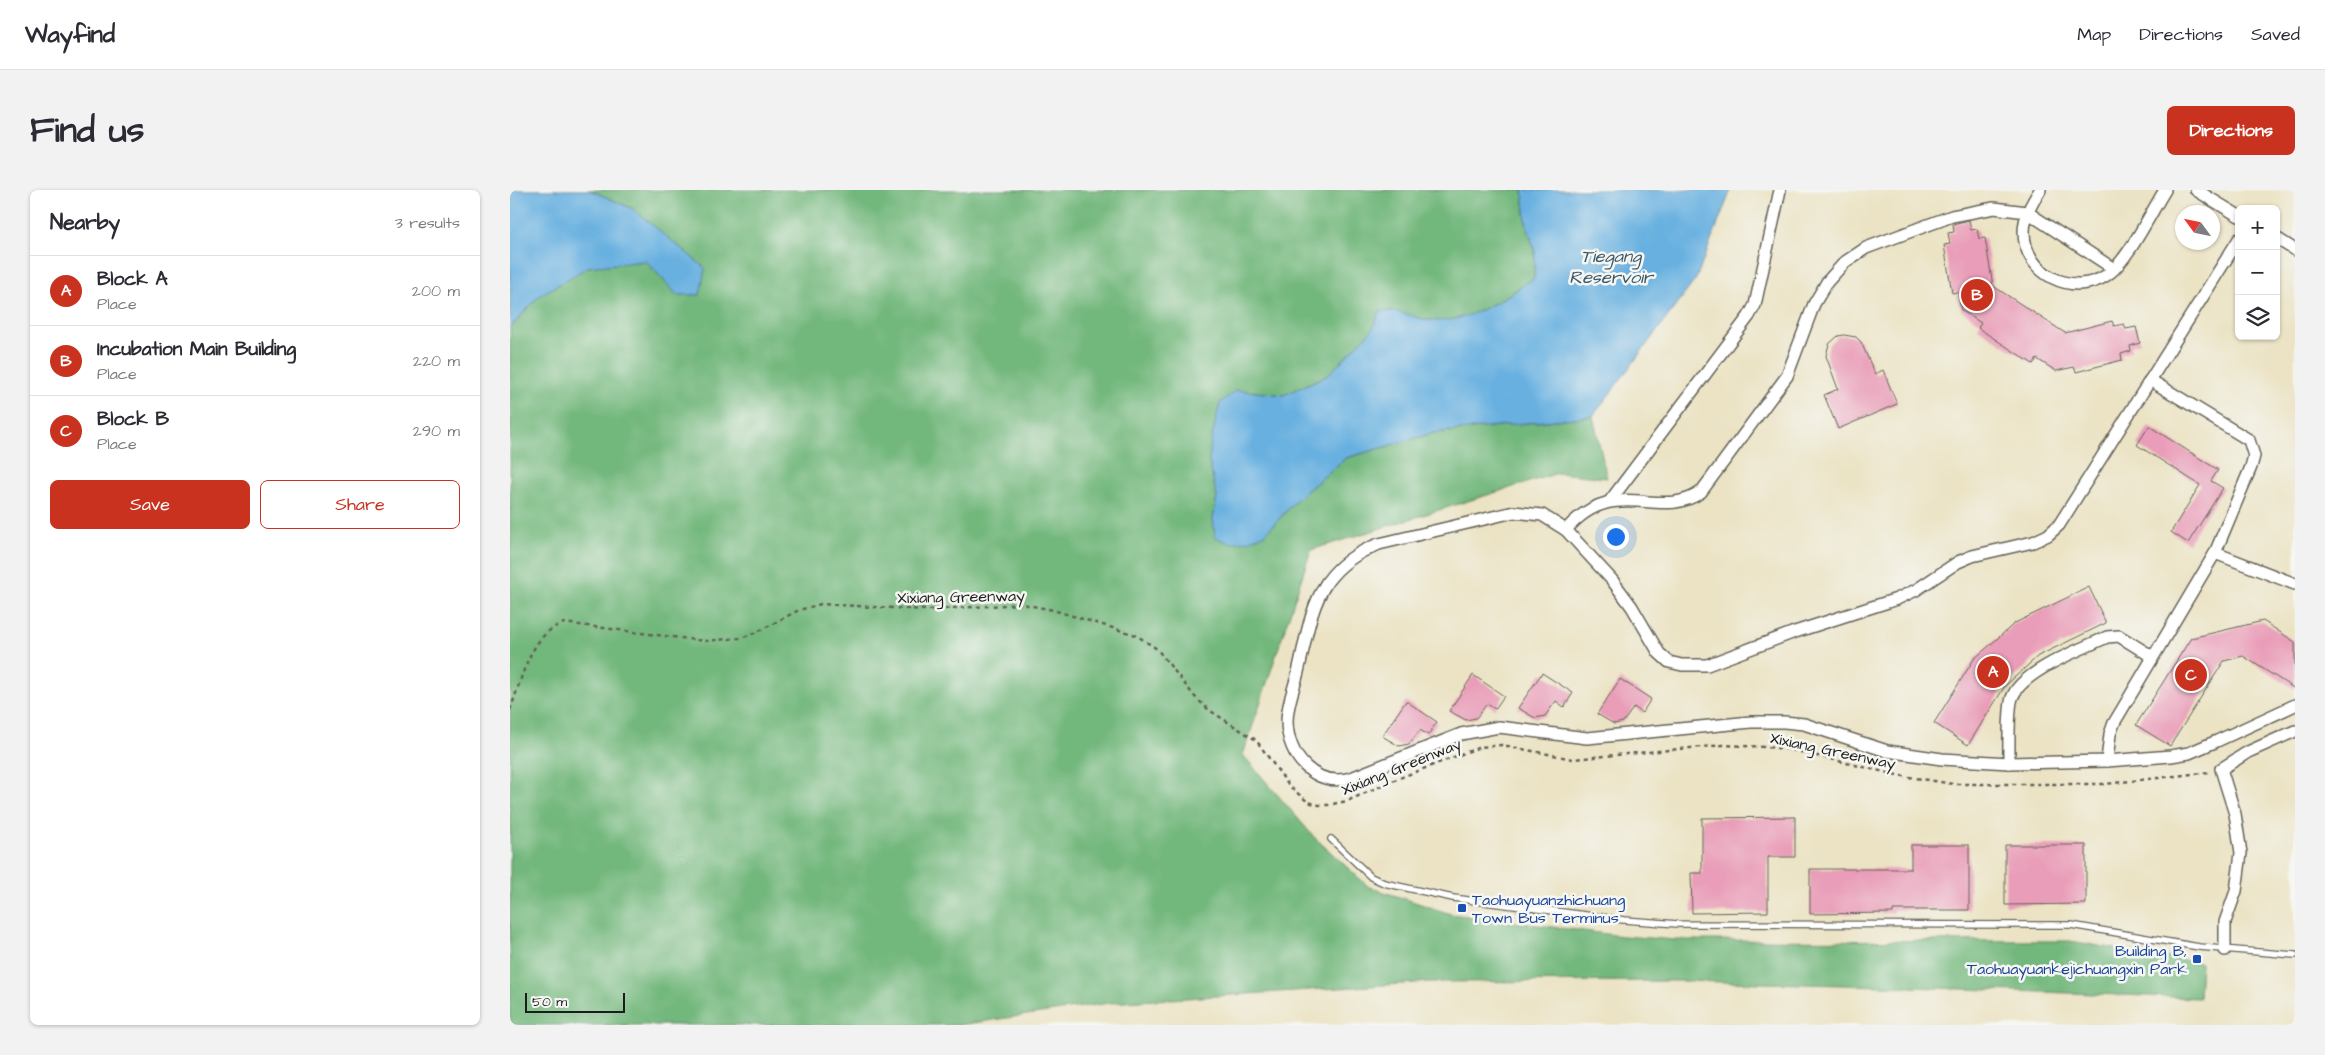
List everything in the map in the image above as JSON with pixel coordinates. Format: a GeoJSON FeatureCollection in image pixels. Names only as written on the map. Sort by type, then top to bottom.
{"type":"FeatureCollection","features":[{"type":"Feature","properties":{"kind":"street"},"geometry":{"type":"LineString","coordinates":[[1610,502],[1749,316],[1755,305],[1780,190]]}},
{"type":"Feature","properties":{"kind":"street"},"geometry":{"type":"LineString","coordinates":[[2040,190],[2027,212],[2024,233],[2028,254],[2049,277],[2058,281],[2079,284],[2099,280],[2114,269],[2165,190]]}},
{"type":"Feature","properties":{"kind":"street"},"geometry":{"type":"LineString","coordinates":[[2196,190],[2235,214]]}},
{"type":"Feature","properties":{"kind":"street"},"geometry":{"type":"LineString","coordinates":[[1566,530],[1583,513],[1610,502],[1627,500],[1680,502],[1701,492],[1787,376],[1820,293],[1835,272],[1855,254],[1878,242],[1966,212],[1994,208],[2027,212],[2114,269]]}},
{"type":"Feature","properties":{"kind":"street"},"geometry":{"type":"LineString","coordinates":[[2280,241],[2295,250]]}},
{"type":"Feature","properties":{"kind":"street"},"geometry":{"type":"LineString","coordinates":[[2235,245],[2059,525],[2048,535],[2032,542],[1972,556],[1958,562],[1916,590],[1897,599],[1792,633],[1707,665],[1682,665],[1669,662],[1659,653],[1632,607],[1612,580],[1566,530],[1542,515],[1514,512],[1379,544],[1346,562],[1328,580],[1316,602],[1288,710],[1289,737],[1301,761],[1318,776],[1331,780],[1344,780],[1461,734],[1487,728],[1512,728],[1587,738],[1751,722],[1784,722],[1804,724],[1887,751],[1942,759],[2009,763],[2107,761],[2189,753],[2295,705]]}},
{"type":"Feature","properties":{"kind":"street"},"geometry":{"type":"LineString","coordinates":[[2107,761],[2110,734],[2114,723],[2214,552],[2254,456],[2253,447],[2249,440],[2150,380]]}},
{"type":"Feature","properties":{"kind":"street"},"geometry":{"type":"LineString","coordinates":[[2214,552],[2295,584]]}},
{"type":"Feature","properties":{"kind":"street"},"geometry":{"type":"LineString","coordinates":[[2009,763],[2011,698],[2018,687],[2040,669],[2107,637],[2119,636],[2153,657]]}},
{"type":"Feature","properties":{"kind":"street"},"geometry":{"type":"LineString","coordinates":[[2225,950],[2225,922],[2236,891],[2240,853],[2235,814],[2221,769],[2248,752],[2295,731]]}},
{"type":"Feature","properties":{"kind":"lane"},"geometry":{"type":"LineString","coordinates":[[1332,839],[1371,877],[1384,883],[1453,898],[1624,920],[1678,924],[2071,925],[2225,950],[2295,955]]}},
{"type":"Feature","properties":{"kind":"path","name":"Xixiang Greenway"},"geometry":{"type":"LineString","coordinates":[[510,710],[539,640],[553,627],[564,624],[704,641],[724,641],[741,638],[757,632],[799,610],[822,604],[926,610],[1022,604],[1086,619],[1136,635],[1147,642],[1166,657],[1195,697],[1209,710],[1241,733],[1256,740],[1289,786],[1299,796],[1308,802],[1319,804],[1328,805],[1347,801],[1397,779],[1480,747],[1502,745],[1573,759],[1723,745],[1766,747],[1788,749],[1896,775],[1953,784],[2105,784],[2200,774],[2221,769]]}},
{"type":"Feature","properties":{"kind":"green space"},"geometry":{"type":"Polygon","coordinates":[[[590,190],[1523,190],[1526,222],[1535,252],[1534,278],[1491,305],[1455,320],[1431,320],[1389,310],[1328,375],[1284,395],[1236,390],[1209,461],[1217,497],[1213,519],[1264,535],[1298,498],[1346,458],[1433,433],[1593,416],[1607,478],[1558,473],[1311,550],[1243,755],[1314,837],[1369,887],[1451,914],[1623,936],[1677,940],[2070,941],[2201,963],[2199,998],[1883,986],[1681,981],[1432,982],[1109,1003],[959,1025],[510,1025],[510,328],[539,296],[588,266],[646,261],[677,295],[633,209],[590,190]]]}},
{"type":"Feature","properties":{"kind":"water"},"geometry":{"type":"Polygon","coordinates":[[[510,190],[590,190],[633,209],[705,268],[700,295],[677,295],[646,261],[588,267],[539,296],[510,328],[510,190]]]}},
{"type":"Feature","properties":{"kind":"water","name":"Tiegang Reservoir"},"geometry":{"type":"Polygon","coordinates":[[[1523,190],[1731,190],[1696,279],[1593,416],[1433,433],[1346,458],[1298,498],[1264,535],[1248,541],[1229,543],[1215,537],[1213,519],[1217,497],[1209,461],[1211,441],[1220,403],[1236,390],[1284,395],[1328,375],[1372,330],[1379,312],[1391,311],[1428,320],[1457,318],[1484,309],[1534,278],[1535,252],[1526,222],[1523,190]]]}},
{"type":"Feature","properties":{"kind":"building"},"geometry":{"type":"Polygon","coordinates":[[[1969,220],[1971,230],[1977,229],[1979,239],[1985,238],[1993,286],[2065,333],[2112,321],[2114,326],[2124,324],[2126,329],[2136,327],[2140,343],[2130,346],[2131,351],[2121,354],[2122,360],[2076,372],[2074,367],[2056,371],[2037,359],[2033,364],[1978,328],[1981,323],[1961,310],[1958,292],[1952,293],[1944,245],[1950,244],[1948,233],[1954,232],[1953,224],[1969,220]]]}},
{"type":"Feature","properties":{"kind":"building"},"geometry":{"type":"Polygon","coordinates":[[[1838,336],[1856,337],[1861,342],[1875,374],[1883,370],[1897,404],[1838,429],[1824,395],[1838,389],[1826,356],[1829,344],[1838,336]]]}},
{"type":"Feature","properties":{"kind":"building"},"geometry":{"type":"Polygon","coordinates":[[[2149,426],[2218,470],[2211,481],[2223,488],[2188,543],[2171,532],[2200,485],[2137,445],[2149,426]]]}},
{"type":"Feature","properties":{"kind":"building"},"geometry":{"type":"Polygon","coordinates":[[[2089,587],[2106,623],[2038,656],[2005,686],[1968,745],[1934,723],[1974,659],[2015,623],[2089,587]]]}},
{"type":"Feature","properties":{"kind":"building"},"geometry":{"type":"Polygon","coordinates":[[[2263,621],[2295,642],[2295,689],[2243,656],[2224,661],[2170,746],[2136,725],[2191,638],[2263,621]]]}},
{"type":"Feature","properties":{"kind":"building"},"geometry":{"type":"Polygon","coordinates":[[[1542,673],[1573,693],[1564,707],[1556,701],[1545,716],[1535,718],[1518,708],[1542,673]]]}},
{"type":"Feature","properties":{"kind":"building"},"geometry":{"type":"Polygon","coordinates":[[[1473,675],[1504,696],[1495,709],[1487,704],[1476,718],[1466,720],[1449,711],[1473,675]]]}},
{"type":"Feature","properties":{"kind":"building"},"geometry":{"type":"Polygon","coordinates":[[[1620,679],[1651,699],[1642,713],[1634,707],[1623,722],[1614,724],[1597,714],[1620,679]]]}},
{"type":"Feature","properties":{"kind":"building"},"geometry":{"type":"Polygon","coordinates":[[[1406,701],[1437,722],[1428,735],[1420,730],[1409,744],[1399,746],[1382,736],[1406,701]]]}},
{"type":"Feature","properties":{"kind":"building"},"geometry":{"type":"Polygon","coordinates":[[[1795,817],[1795,857],[1768,857],[1768,912],[1692,913],[1691,873],[1702,873],[1702,818],[1795,817]]]}},
{"type":"Feature","properties":{"kind":"building"},"geometry":{"type":"Polygon","coordinates":[[[1911,845],[1969,845],[1969,910],[1893,910],[1893,913],[1810,914],[1810,869],[1911,869],[1911,845]]]}},
{"type":"Feature","properties":{"kind":"building"},"geometry":{"type":"Polygon","coordinates":[[[2005,845],[2086,845],[2086,904],[2005,905],[2005,845]]]}},
{"type":"Feature","properties":{"kind":"place","name":"Incubation Main Building"},"geometry":{"type":"Point","coordinates":[1977,295]}},
{"type":"Feature","properties":{"kind":"place","name":"Block A"},"geometry":{"type":"Point","coordinates":[1993,672]}},
{"type":"Feature","properties":{"kind":"place","name":"Block B"},"geometry":{"type":"Point","coordinates":[2191,675]}},
{"type":"Feature","properties":{"kind":"place","name":"Taohuayuanzhichuang Town Bus Terminus"},"geometry":{"type":"Point","coordinates":[1462,908]}},
{"type":"Feature","properties":{"kind":"place","name":"Building B, Taohuayuankejichuangxin Park"},"geometry":{"type":"Point","coordinates":[2197,959]}}]}
